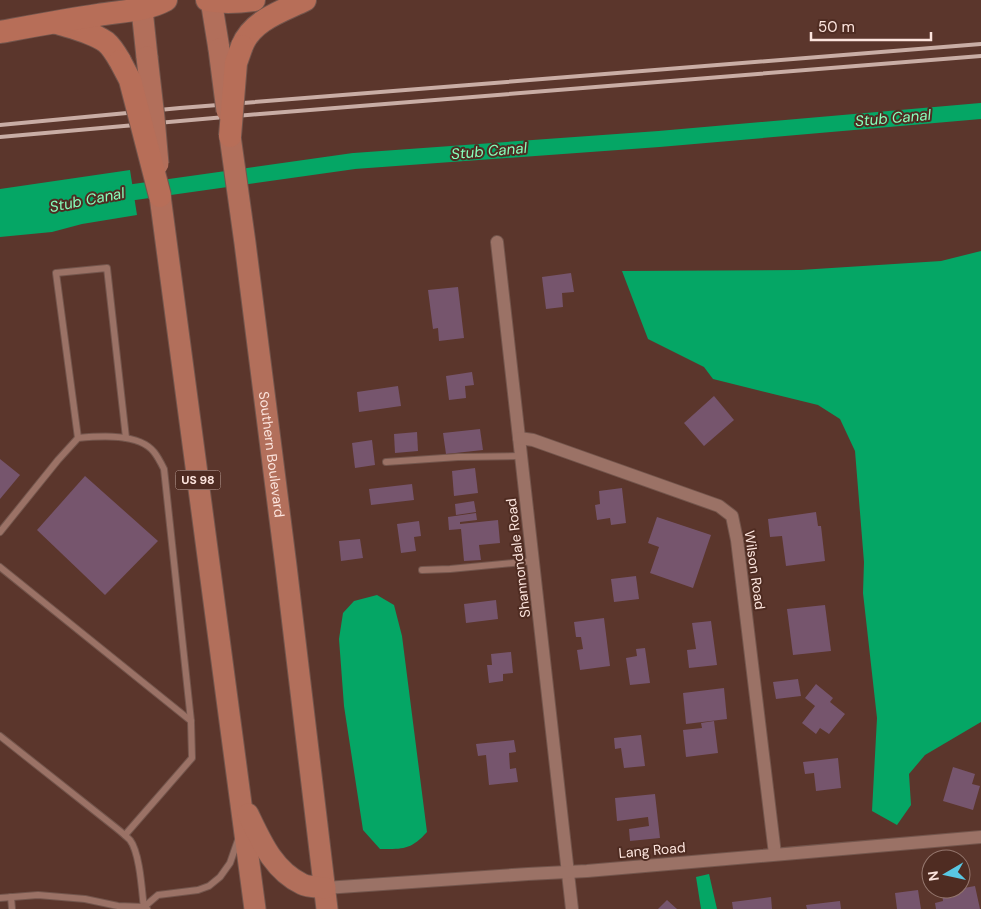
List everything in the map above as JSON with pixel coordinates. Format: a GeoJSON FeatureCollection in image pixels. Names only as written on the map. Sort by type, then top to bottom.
{"type":"FeatureCollection","features":[{"type":"Feature","properties":{"kind":"highway"},"geometry":{"type":"LineString","coordinates":[[0,32],[142,4],[160,3],[166,0]]}},
{"type":"Feature","properties":{"kind":"highway"},"geometry":{"type":"LineString","coordinates":[[210,0],[242,2],[254,0]]}},
{"type":"Feature","properties":{"kind":"highway","name":"Southern Boulevard"},"geometry":{"type":"LineString","coordinates":[[210,0],[219,49],[245,243],[327,909]]}},
{"type":"Feature","properties":{"kind":"highway"},"geometry":{"type":"LineString","coordinates":[[230,136],[236,64],[248,35],[266,19],[305,0]]}},
{"type":"Feature","properties":{"kind":"highway","name":"US 98"},"geometry":{"type":"LineString","coordinates":[[142,4],[160,196],[255,909]]}},
{"type":"Feature","properties":{"kind":"highway"},"geometry":{"type":"LineString","coordinates":[[54,22],[88,33],[105,42],[114,50],[130,80],[160,196]]}},
{"type":"Feature","properties":{"kind":"highway"},"geometry":{"type":"LineString","coordinates":[[241,801],[266,851],[284,872],[303,884],[325,888]]}},
{"type":"Feature","properties":{"kind":"street","name":"Shannondale Road"},"geometry":{"type":"LineString","coordinates":[[497,242],[572,909]]}},
{"type":"Feature","properties":{"kind":"street","name":"Wilson Road"},"geometry":{"type":"LineString","coordinates":[[519,438],[533,440],[719,506],[732,516],[738,549],[774,854]]}},
{"type":"Feature","properties":{"kind":"street","name":"Lang Road"},"geometry":{"type":"LineString","coordinates":[[325,888],[587,871],[981,836]]}},
{"type":"Feature","properties":{"kind":"lane"},"geometry":{"type":"LineString","coordinates":[[78,438],[56,273],[106,268],[126,438]]}},
{"type":"Feature","properties":{"kind":"lane"},"geometry":{"type":"LineString","coordinates":[[0,532],[78,438],[107,436],[137,440],[153,450],[164,469],[191,721],[192,758],[125,835]]}},
{"type":"Feature","properties":{"kind":"lane"},"geometry":{"type":"LineString","coordinates":[[386,462],[458,456],[521,456]]}},
{"type":"Feature","properties":{"kind":"lane"},"geometry":{"type":"LineString","coordinates":[[422,570],[533,561]]}},
{"type":"Feature","properties":{"kind":"lane"},"geometry":{"type":"LineString","coordinates":[[0,567],[191,721]]}},
{"type":"Feature","properties":{"kind":"lane"},"geometry":{"type":"LineString","coordinates":[[0,736],[131,841],[136,853],[146,908]]}},
{"type":"Feature","properties":{"kind":"lane"},"geometry":{"type":"LineString","coordinates":[[146,908],[158,895],[198,890],[209,886],[220,877],[230,864],[244,825]]}},
{"type":"Feature","properties":{"kind":"lane"},"geometry":{"type":"LineString","coordinates":[[0,898],[38,895],[85,899],[118,906],[146,908]]}},
{"type":"Feature","properties":{"kind":"lane"},"geometry":{"type":"LineString","coordinates":[[11,897],[12,909]]}},
{"type":"Feature","properties":{"kind":"water"},"geometry":{"type":"Polygon","coordinates":[[[130,170],[137,215],[82,224],[52,232],[0,237],[0,189],[130,170]]]}},
{"type":"Feature","properties":{"kind":"water"},"geometry":{"type":"Polygon","coordinates":[[[981,251],[981,722],[925,755],[909,774],[911,805],[897,825],[872,811],[877,718],[863,593],[864,562],[855,451],[840,419],[818,405],[713,379],[704,367],[648,339],[622,271],[800,270],[941,261],[981,251]]]}},
{"type":"Feature","properties":{"kind":"water"},"geometry":{"type":"Polygon","coordinates":[[[377,595],[394,605],[402,636],[427,832],[411,845],[395,849],[380,849],[363,830],[344,706],[339,639],[343,613],[354,601],[377,595]]]}},
{"type":"Feature","properties":{"kind":"water"},"geometry":{"type":"Polygon","coordinates":[[[709,874],[717,909],[701,909],[696,877],[709,874]]]}},
{"type":"Feature","properties":{"kind":"building"},"geometry":{"type":"Polygon","coordinates":[[[571,273],[574,292],[562,293],[563,307],[546,309],[542,277],[571,273]]]}},
{"type":"Feature","properties":{"kind":"building"},"geometry":{"type":"Polygon","coordinates":[[[458,287],[464,338],[439,341],[438,328],[433,329],[428,290],[458,287]]]}},
{"type":"Feature","properties":{"kind":"building"},"geometry":{"type":"Polygon","coordinates":[[[472,372],[474,385],[465,386],[466,398],[449,400],[446,376],[472,372]]]}},
{"type":"Feature","properties":{"kind":"building"},"geometry":{"type":"Polygon","coordinates":[[[398,386],[401,406],[359,412],[357,392],[398,386]]]}},
{"type":"Feature","properties":{"kind":"building"},"geometry":{"type":"Polygon","coordinates":[[[714,396],[734,420],[704,446],[684,423],[714,396]]]}},
{"type":"Feature","properties":{"kind":"building"},"geometry":{"type":"Polygon","coordinates":[[[480,429],[483,450],[446,454],[443,433],[480,429]]]}},
{"type":"Feature","properties":{"kind":"building"},"geometry":{"type":"Polygon","coordinates":[[[417,432],[418,451],[395,453],[394,434],[417,432]]]}},
{"type":"Feature","properties":{"kind":"building"},"geometry":{"type":"Polygon","coordinates":[[[372,440],[375,465],[355,468],[352,443],[372,440]]]}},
{"type":"Feature","properties":{"kind":"building"},"geometry":{"type":"Polygon","coordinates":[[[0,459],[20,475],[0,499],[0,459]]]}},
{"type":"Feature","properties":{"kind":"building"},"geometry":{"type":"Polygon","coordinates":[[[475,468],[478,493],[454,496],[452,471],[475,468]]]}},
{"type":"Feature","properties":{"kind":"building"},"geometry":{"type":"Polygon","coordinates":[[[85,476],[158,541],[105,595],[37,530],[85,476]]]}},
{"type":"Feature","properties":{"kind":"building"},"geometry":{"type":"Polygon","coordinates":[[[412,484],[414,500],[371,505],[369,489],[412,484]]]}},
{"type":"Feature","properties":{"kind":"building"},"geometry":{"type":"Polygon","coordinates":[[[622,488],[626,523],[611,525],[610,518],[597,520],[595,505],[600,504],[599,491],[622,488]]]}},
{"type":"Feature","properties":{"kind":"building"},"geometry":{"type":"Polygon","coordinates":[[[474,501],[476,512],[456,515],[455,504],[474,501]]]}},
{"type":"Feature","properties":{"kind":"building"},"geometry":{"type":"Polygon","coordinates":[[[816,512],[818,526],[821,526],[825,561],[786,566],[782,536],[770,537],[768,519],[816,512]]]}},
{"type":"Feature","properties":{"kind":"building"},"geometry":{"type":"Polygon","coordinates":[[[476,513],[477,520],[460,522],[460,524],[498,520],[500,543],[479,545],[481,560],[464,561],[461,529],[449,530],[448,517],[476,513]]]}},
{"type":"Feature","properties":{"kind":"building"},"geometry":{"type":"Polygon","coordinates":[[[657,517],[711,535],[693,588],[650,573],[659,547],[648,543],[657,517]]]}},
{"type":"Feature","properties":{"kind":"building"},"geometry":{"type":"Polygon","coordinates":[[[419,521],[421,536],[414,537],[416,551],[401,553],[397,524],[419,521]]]}},
{"type":"Feature","properties":{"kind":"building"},"geometry":{"type":"Polygon","coordinates":[[[360,539],[363,558],[341,561],[339,541],[360,539]]]}},
{"type":"Feature","properties":{"kind":"building"},"geometry":{"type":"Polygon","coordinates":[[[636,576],[639,599],[614,602],[611,579],[636,576]]]}},
{"type":"Feature","properties":{"kind":"building"},"geometry":{"type":"Polygon","coordinates":[[[496,600],[498,619],[466,623],[464,604],[496,600]]]}},
{"type":"Feature","properties":{"kind":"building"},"geometry":{"type":"Polygon","coordinates":[[[825,605],[831,651],[793,655],[787,609],[825,605]]]}},
{"type":"Feature","properties":{"kind":"building"},"geometry":{"type":"Polygon","coordinates":[[[604,618],[610,666],[580,670],[577,650],[583,649],[581,637],[576,637],[574,622],[604,618]]]}},
{"type":"Feature","properties":{"kind":"building"},"geometry":{"type":"Polygon","coordinates":[[[711,621],[717,665],[689,668],[687,650],[696,649],[692,623],[711,621]]]}},
{"type":"Feature","properties":{"kind":"building"},"geometry":{"type":"Polygon","coordinates":[[[645,648],[650,683],[630,685],[626,658],[637,656],[636,649],[645,648]]]}},
{"type":"Feature","properties":{"kind":"building"},"geometry":{"type":"Polygon","coordinates":[[[511,652],[513,673],[503,674],[503,681],[489,683],[487,665],[492,665],[491,654],[511,652]]]}},
{"type":"Feature","properties":{"kind":"building"},"geometry":{"type":"Polygon","coordinates":[[[798,679],[801,696],[776,699],[773,682],[798,679]]]}},
{"type":"Feature","properties":{"kind":"building"},"geometry":{"type":"Polygon","coordinates":[[[816,684],[833,698],[830,702],[845,714],[829,734],[820,728],[816,734],[802,723],[815,706],[805,698],[816,684]]]}},
{"type":"Feature","properties":{"kind":"building"},"geometry":{"type":"Polygon","coordinates":[[[724,688],[727,719],[686,724],[683,693],[724,688]]]}},
{"type":"Feature","properties":{"kind":"building"},"geometry":{"type":"Polygon","coordinates":[[[714,721],[718,753],[686,757],[683,730],[702,728],[701,723],[714,721]]]}},
{"type":"Feature","properties":{"kind":"building"},"geometry":{"type":"Polygon","coordinates":[[[641,735],[645,766],[624,768],[621,748],[615,749],[614,738],[641,735]]]}},
{"type":"Feature","properties":{"kind":"building"},"geometry":{"type":"Polygon","coordinates":[[[514,740],[516,752],[509,753],[510,769],[516,768],[518,782],[489,785],[486,755],[478,756],[476,744],[514,740]]]}},
{"type":"Feature","properties":{"kind":"building"},"geometry":{"type":"Polygon","coordinates":[[[838,758],[841,788],[816,791],[814,773],[805,774],[803,762],[838,758]]]}},
{"type":"Feature","properties":{"kind":"building"},"geometry":{"type":"Polygon","coordinates":[[[953,767],[975,774],[972,784],[980,786],[973,810],[943,801],[953,767]]]}},
{"type":"Feature","properties":{"kind":"building"},"geometry":{"type":"Polygon","coordinates":[[[655,794],[660,838],[630,841],[629,829],[649,826],[648,817],[617,821],[615,798],[655,794]]]}},
{"type":"Feature","properties":{"kind":"building"},"geometry":{"type":"Polygon","coordinates":[[[975,886],[980,909],[936,909],[935,903],[943,901],[943,899],[971,899],[971,887],[975,886]]]}},
{"type":"Feature","properties":{"kind":"building"},"geometry":{"type":"Polygon","coordinates":[[[918,890],[921,909],[897,909],[895,893],[918,890]]]}},
{"type":"Feature","properties":{"kind":"building"},"geometry":{"type":"Polygon","coordinates":[[[771,897],[772,909],[733,909],[732,902],[771,897]]]}},
{"type":"Feature","properties":{"kind":"building"},"geometry":{"type":"Polygon","coordinates":[[[667,900],[677,909],[658,909],[667,900]]]}},
{"type":"Feature","properties":{"kind":"building"},"geometry":{"type":"Polygon","coordinates":[[[840,901],[841,909],[807,909],[806,905],[840,901]]]}},
{"type":"Feature","properties":{"kind":"waterway","name":"Stub Canal"},"geometry":{"type":"LineString","coordinates":[[113,195],[354,161],[659,139],[981,111]]}},
{"type":"Feature","properties":{"kind":"railway"},"geometry":{"type":"LineString","coordinates":[[0,125],[180,108],[981,44]]}},
{"type":"Feature","properties":{"kind":"railway"},"geometry":{"type":"LineString","coordinates":[[0,137],[260,114],[981,56]]}}]}
